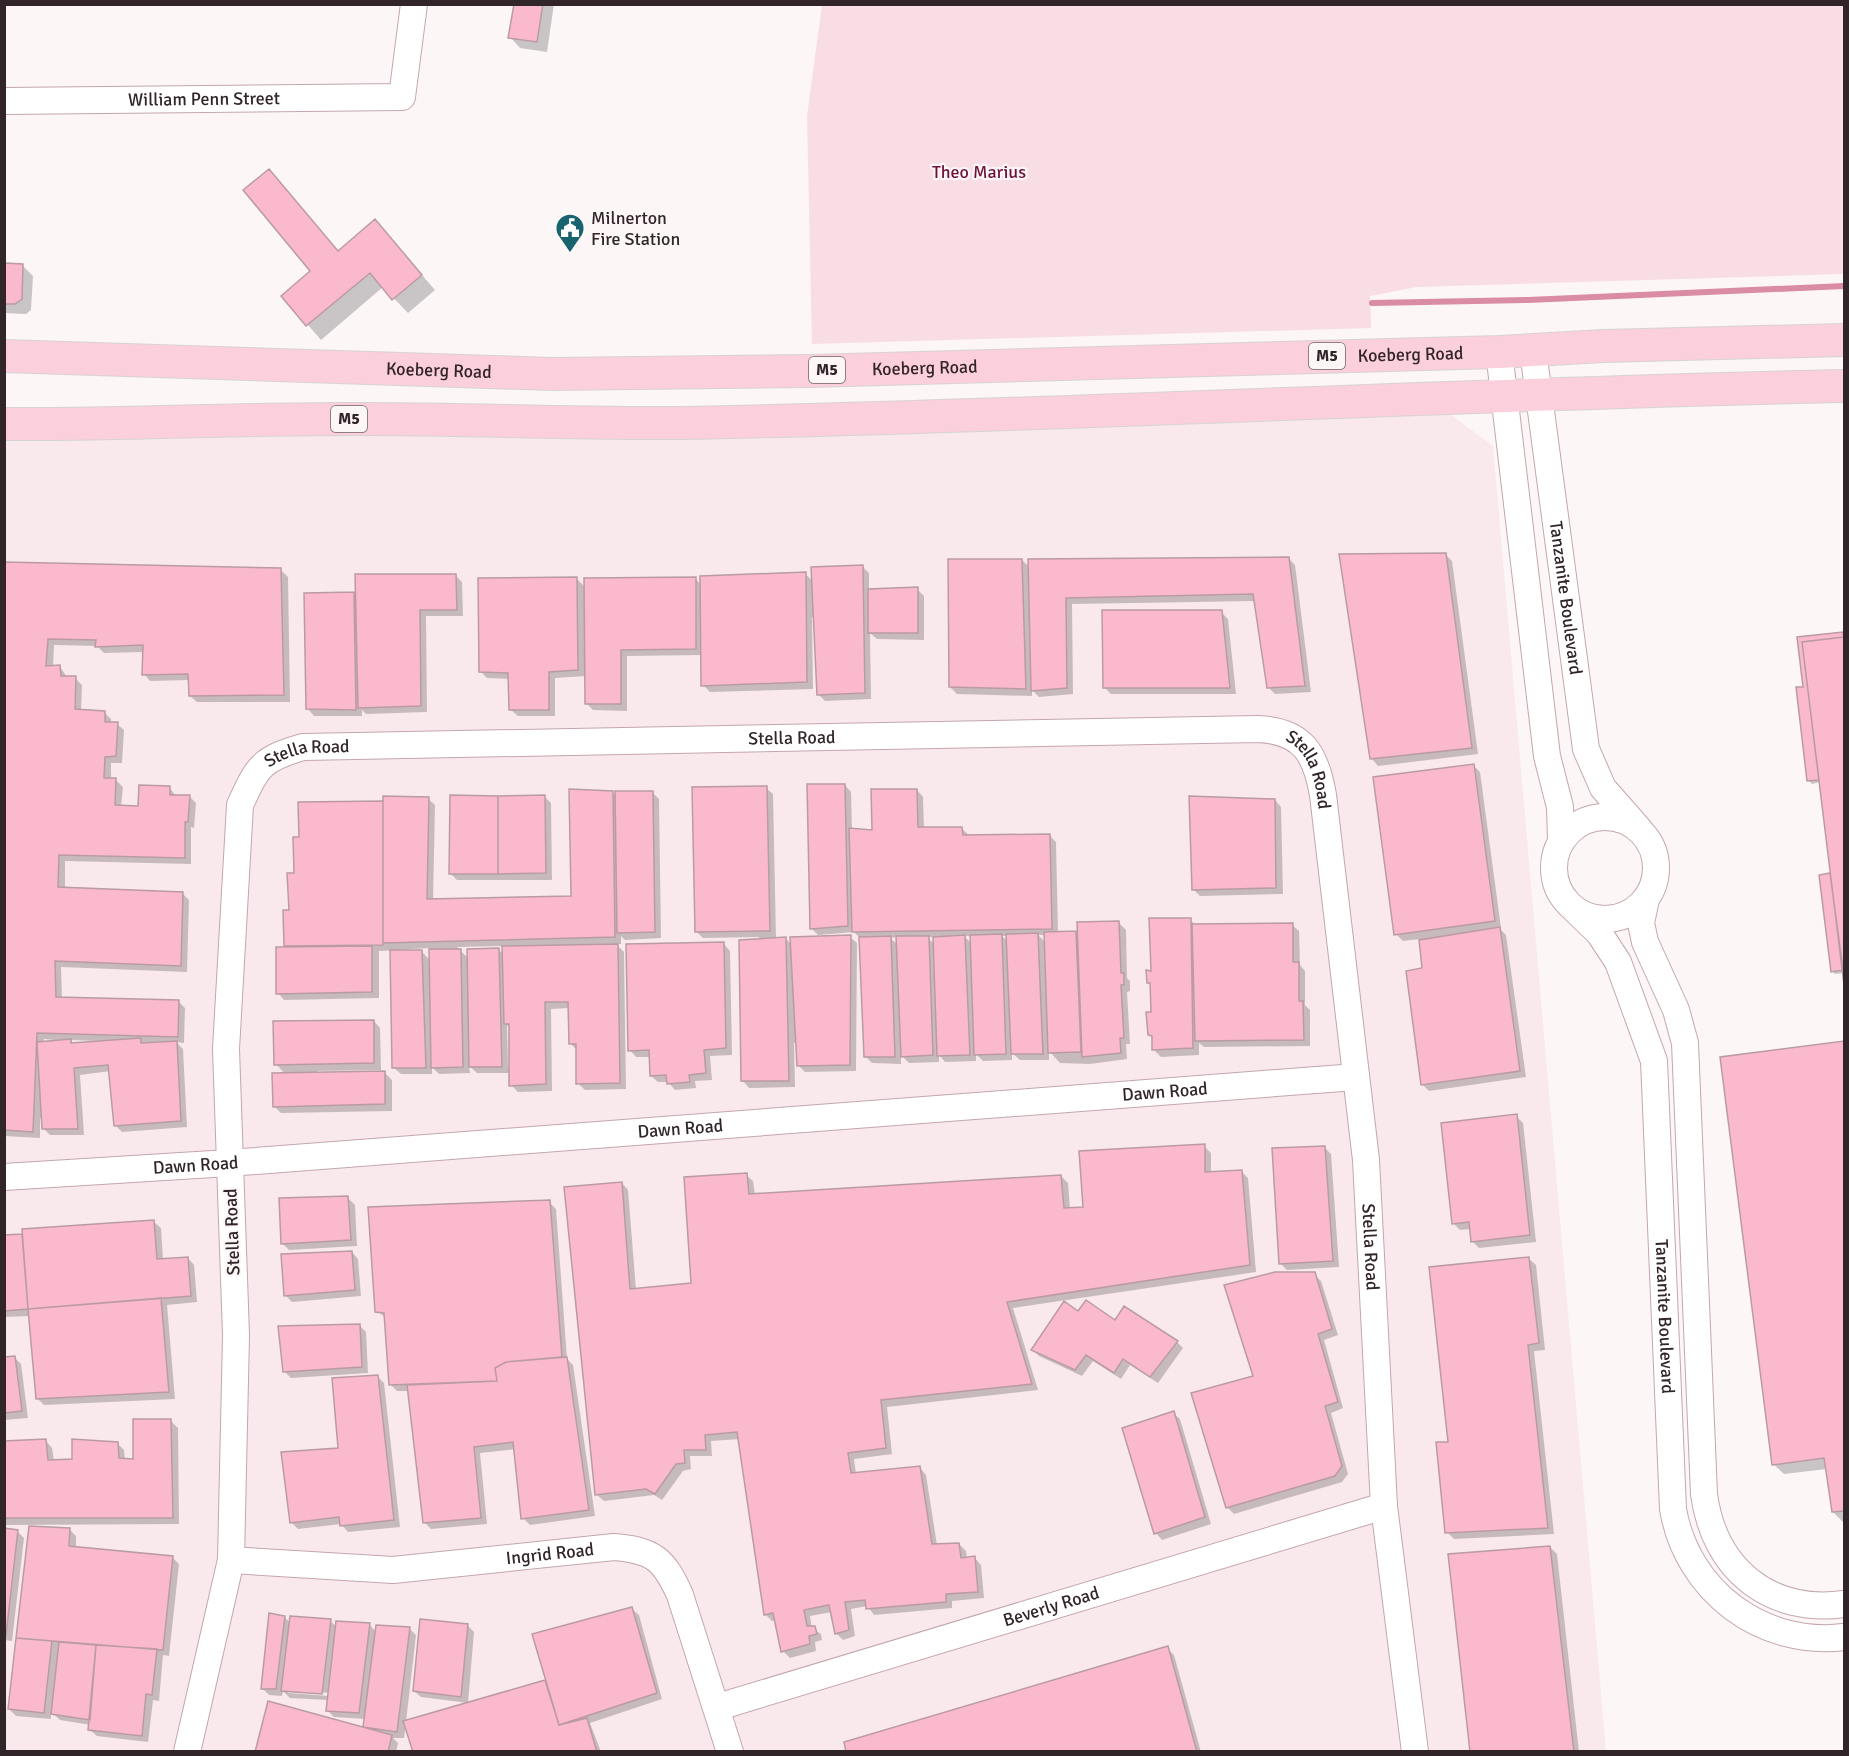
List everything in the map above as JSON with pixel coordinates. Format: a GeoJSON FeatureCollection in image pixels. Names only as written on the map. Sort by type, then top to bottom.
{"type":"FeatureCollection","features":[{"type":"Feature","properties":{"kind":"main road","name":"Koeberg Road"},"geometry":{"type":"LineString","coordinates":[[4,356],[552,374],[811,371],[1845,340]]}},
{"type":"Feature","properties":{"kind":"main road","name":"M5"},"geometry":{"type":"LineString","coordinates":[[4,424],[104,425],[366,419],[675,423],[1191,409],[1537,392],[1845,386]]}},
{"type":"Feature","properties":{"kind":"street","name":"William Penn Street"},"geometry":{"type":"LineString","coordinates":[[4,101],[402,98],[414,4]]}},
{"type":"Feature","properties":{"kind":"street","name":"Tanzanite Boulevard"},"geometry":{"type":"LineString","coordinates":[[1533,351],[1586,749],[1603,788],[1639,829]]}},
{"type":"Feature","properties":{"kind":"street","name":"Tanzanite Boulevard"},"geometry":{"type":"LineString","coordinates":[[1499,352],[1547,756],[1560,807],[1561,840]]}},
{"type":"Feature","properties":{"kind":"street","name":"Stella Road"},"geometry":{"type":"LineString","coordinates":[[187,1752],[231,1560],[236,1335],[226,1049],[240,805],[253,776],[262,763],[280,754],[303,747],[1258,729],[1284,733],[1300,742],[1308,750],[1320,776],[1366,1160],[1384,1506],[1415,1752]]}},
{"type":"Feature","properties":{"kind":"street"},"geometry":{"type":"LineString","coordinates":[[1605,816],[1623,819],[1639,829],[1654,851],[1656,868],[1654,884],[1646,899],[1633,911],[1613,919],[1595,919],[1575,910],[1560,894],[1554,876],[1554,862],[1561,840],[1586,819],[1605,816]]}},
{"type":"Feature","properties":{"kind":"street","name":"Tanzanite Boulevard"},"geometry":{"type":"LineString","coordinates":[[1646,899],[1641,922],[1645,942],[1676,1010],[1685,1043],[1704,1494],[1709,1521],[1722,1550],[1735,1568],[1766,1593],[1808,1605],[1845,1604]]}},
{"type":"Feature","properties":{"kind":"street","name":"Tanzanite Boulevard"},"geometry":{"type":"LineString","coordinates":[[1575,910],[1599,933],[1618,962],[1654,1060],[1673,1509],[1682,1543],[1705,1582],[1717,1596],[1749,1620],[1806,1638],[1845,1637]]}},
{"type":"Feature","properties":{"kind":"street","name":"Dawn Road"},"geometry":{"type":"LineString","coordinates":[[4,1177],[229,1163],[1356,1077]]}},
{"type":"Feature","properties":{"kind":"street","name":"Beverly Road"},"geometry":{"type":"LineString","coordinates":[[718,1707],[1384,1506]]}},
{"type":"Feature","properties":{"kind":"street","name":"Ingrid Road"},"geometry":{"type":"LineString","coordinates":[[231,1560],[393,1570],[614,1547],[637,1549],[655,1556],[670,1573],[718,1707],[730,1752]]}},
{"type":"Feature","properties":{"kind":"shaded area"},"geometry":{"type":"Polygon","coordinates":[[[1450,414],[1493,446],[1606,1751],[5,1751],[4,439],[1450,414]]]}},
{"type":"Feature","properties":{"kind":"green space","name":"Theo Marius"},"geometry":{"type":"Polygon","coordinates":[[[822,5],[1844,5],[1844,274],[1417,287],[1370,296],[1371,328],[812,344],[807,116],[822,5]]]}},
{"type":"Feature","properties":{"kind":"building"},"geometry":{"type":"Polygon","coordinates":[[[514,4],[543,4],[537,42],[508,38],[514,4]]]}},
{"type":"Feature","properties":{"kind":"building"},"geometry":{"type":"Polygon","coordinates":[[[269,169],[338,251],[375,219],[422,275],[392,300],[370,273],[306,326],[281,296],[310,271],[243,190],[269,169]]]}},
{"type":"Feature","properties":{"kind":"building"},"geometry":{"type":"Polygon","coordinates":[[[4,263],[23,264],[22,299],[15,304],[4,304],[4,263]]]}},
{"type":"Feature","properties":{"kind":"building"},"geometry":{"type":"Polygon","coordinates":[[[1446,553],[1472,748],[1370,759],[1339,554],[1446,553]]]}},
{"type":"Feature","properties":{"kind":"building"},"geometry":{"type":"Polygon","coordinates":[[[1289,557],[1305,686],[1267,688],[1253,594],[1066,598],[1067,688],[1031,691],[1028,559],[1289,557]]]}},
{"type":"Feature","properties":{"kind":"building"},"geometry":{"type":"Polygon","coordinates":[[[948,559],[1022,559],[1026,689],[949,687],[948,559]]]}},
{"type":"Feature","properties":{"kind":"building"},"geometry":{"type":"Polygon","coordinates":[[[4,562],[281,568],[284,695],[189,696],[188,674],[142,675],[143,645],[95,647],[96,640],[48,639],[46,666],[60,665],[61,676],[76,676],[75,709],[105,711],[105,722],[118,722],[116,756],[105,757],[104,778],[116,778],[115,805],[138,806],[139,785],[170,786],[170,795],[190,795],[188,822],[185,822],[185,858],[59,855],[58,887],[183,892],[181,966],[55,961],[56,997],[179,1000],[178,1037],[37,1033],[33,1132],[4,1130],[4,562]]]}},
{"type":"Feature","properties":{"kind":"building"},"geometry":{"type":"Polygon","coordinates":[[[863,565],[865,693],[817,695],[811,567],[863,565]]]}},
{"type":"Feature","properties":{"kind":"building"},"geometry":{"type":"Polygon","coordinates":[[[806,572],[807,682],[701,686],[700,576],[806,572]]]}},
{"type":"Feature","properties":{"kind":"building"},"geometry":{"type":"Polygon","coordinates":[[[355,574],[456,574],[457,610],[420,610],[421,706],[358,708],[355,574]]]}},
{"type":"Feature","properties":{"kind":"building"},"geometry":{"type":"Polygon","coordinates":[[[577,577],[578,670],[549,672],[549,710],[509,710],[508,673],[479,672],[478,578],[577,577]]]}},
{"type":"Feature","properties":{"kind":"building"},"geometry":{"type":"Polygon","coordinates":[[[696,577],[696,649],[621,650],[621,704],[585,704],[584,578],[696,577]]]}},
{"type":"Feature","properties":{"kind":"building"},"geometry":{"type":"Polygon","coordinates":[[[918,587],[918,633],[868,633],[868,589],[918,587]]]}},
{"type":"Feature","properties":{"kind":"building"},"geometry":{"type":"Polygon","coordinates":[[[354,592],[356,710],[306,709],[304,593],[354,592]]]}},
{"type":"Feature","properties":{"kind":"building"},"geometry":{"type":"Polygon","coordinates":[[[1102,610],[1222,610],[1230,688],[1103,688],[1102,610]]]}},
{"type":"Feature","properties":{"kind":"building"},"geometry":{"type":"Polygon","coordinates":[[[1843,632],[1844,637],[1802,642],[1819,780],[1807,781],[1796,687],[1803,687],[1797,637],[1843,632]]]}},
{"type":"Feature","properties":{"kind":"building"},"geometry":{"type":"Polygon","coordinates":[[[1844,637],[1844,985],[1802,642],[1844,637]]]}},
{"type":"Feature","properties":{"kind":"building"},"geometry":{"type":"Polygon","coordinates":[[[1474,764],[1495,921],[1394,935],[1373,777],[1474,764]]]}},
{"type":"Feature","properties":{"kind":"building"},"geometry":{"type":"Polygon","coordinates":[[[807,784],[845,784],[848,926],[810,929],[807,784]]]}},
{"type":"Feature","properties":{"kind":"building"},"geometry":{"type":"Polygon","coordinates":[[[767,786],[770,931],[695,932],[692,787],[767,786]]]}},
{"type":"Feature","properties":{"kind":"building"},"geometry":{"type":"Polygon","coordinates":[[[569,789],[613,791],[615,937],[383,943],[383,796],[429,797],[427,899],[571,896],[569,789]]]}},
{"type":"Feature","properties":{"kind":"building"},"geometry":{"type":"Polygon","coordinates":[[[871,789],[917,789],[918,827],[962,827],[963,835],[1050,834],[1052,929],[852,932],[849,828],[872,830],[871,789]]]}},
{"type":"Feature","properties":{"kind":"building"},"geometry":{"type":"Polygon","coordinates":[[[615,791],[653,791],[655,932],[617,933],[615,791]]]}},
{"type":"Feature","properties":{"kind":"building"},"geometry":{"type":"Polygon","coordinates":[[[450,795],[498,796],[498,874],[449,874],[450,795]]]}},
{"type":"Feature","properties":{"kind":"building"},"geometry":{"type":"Polygon","coordinates":[[[545,795],[546,873],[498,874],[498,796],[545,795]]]}},
{"type":"Feature","properties":{"kind":"building"},"geometry":{"type":"Polygon","coordinates":[[[1189,796],[1275,799],[1276,888],[1192,890],[1189,796]]]}},
{"type":"Feature","properties":{"kind":"building"},"geometry":{"type":"Polygon","coordinates":[[[383,801],[383,945],[284,946],[283,910],[289,910],[287,873],[294,873],[293,837],[299,837],[298,802],[383,801]]]}},
{"type":"Feature","properties":{"kind":"building"},"geometry":{"type":"Polygon","coordinates":[[[1830,873],[1843,970],[1831,972],[1819,875],[1830,873]]]}},
{"type":"Feature","properties":{"kind":"building"},"geometry":{"type":"Polygon","coordinates":[[[1149,918],[1191,918],[1193,1048],[1152,1050],[1152,1036],[1148,1035],[1146,1012],[1151,1012],[1150,983],[1147,983],[1146,970],[1151,971],[1149,918]]]}},
{"type":"Feature","properties":{"kind":"building"},"geometry":{"type":"Polygon","coordinates":[[[1119,921],[1121,973],[1124,973],[1124,985],[1121,985],[1124,1038],[1120,1038],[1121,1053],[1082,1057],[1077,922],[1119,921]]]}},
{"type":"Feature","properties":{"kind":"building"},"geometry":{"type":"Polygon","coordinates":[[[1293,923],[1293,962],[1299,962],[1299,1001],[1303,1001],[1304,1040],[1195,1041],[1192,924],[1293,923]]]}},
{"type":"Feature","properties":{"kind":"building"},"geometry":{"type":"Polygon","coordinates":[[[1500,927],[1520,1071],[1421,1085],[1406,971],[1422,968],[1419,940],[1500,927]]]}},
{"type":"Feature","properties":{"kind":"building"},"geometry":{"type":"Polygon","coordinates":[[[1076,931],[1081,1052],[1048,1053],[1044,932],[1076,931]]]}},
{"type":"Feature","properties":{"kind":"building"},"geometry":{"type":"Polygon","coordinates":[[[1038,933],[1043,1054],[1011,1054],[1006,934],[1038,933]]]}},
{"type":"Feature","properties":{"kind":"building"},"geometry":{"type":"Polygon","coordinates":[[[1002,934],[1006,1054],[974,1055],[970,935],[1002,934]]]}},
{"type":"Feature","properties":{"kind":"building"},"geometry":{"type":"Polygon","coordinates":[[[851,935],[850,1065],[797,1066],[790,937],[851,935]]]}},
{"type":"Feature","properties":{"kind":"building"},"geometry":{"type":"Polygon","coordinates":[[[965,935],[970,1055],[937,1056],[933,937],[965,935]]]}},
{"type":"Feature","properties":{"kind":"building"},"geometry":{"type":"Polygon","coordinates":[[[891,936],[895,1057],[864,1057],[859,937],[891,936]]]}},
{"type":"Feature","properties":{"kind":"building"},"geometry":{"type":"Polygon","coordinates":[[[896,936],[929,936],[933,1055],[901,1057],[896,936]]]}},
{"type":"Feature","properties":{"kind":"building"},"geometry":{"type":"Polygon","coordinates":[[[786,937],[789,1081],[741,1081],[739,940],[786,937]]]}},
{"type":"Feature","properties":{"kind":"building"},"geometry":{"type":"Polygon","coordinates":[[[724,942],[726,1048],[704,1050],[706,1073],[689,1075],[690,1082],[667,1084],[666,1075],[650,1076],[649,1050],[628,1051],[626,944],[724,942]]]}},
{"type":"Feature","properties":{"kind":"building"},"geometry":{"type":"Polygon","coordinates":[[[618,944],[620,1083],[576,1084],[576,1044],[569,1044],[568,1002],[545,1002],[546,1084],[509,1086],[509,1024],[504,1024],[502,946],[618,944]]]}},
{"type":"Feature","properties":{"kind":"building"},"geometry":{"type":"Polygon","coordinates":[[[372,946],[372,992],[276,994],[276,947],[372,946]]]}},
{"type":"Feature","properties":{"kind":"building"},"geometry":{"type":"Polygon","coordinates":[[[499,948],[502,1067],[469,1067],[467,949],[499,948]]]}},
{"type":"Feature","properties":{"kind":"building"},"geometry":{"type":"Polygon","coordinates":[[[429,949],[461,949],[463,1067],[431,1068],[429,949]]]}},
{"type":"Feature","properties":{"kind":"building"},"geometry":{"type":"Polygon","coordinates":[[[390,950],[422,950],[426,1068],[392,1068],[390,950]]]}},
{"type":"Feature","properties":{"kind":"building"},"geometry":{"type":"Polygon","coordinates":[[[374,1020],[374,1063],[274,1065],[273,1021],[374,1020]]]}},
{"type":"Feature","properties":{"kind":"building"},"geometry":{"type":"Polygon","coordinates":[[[141,1038],[141,1043],[177,1041],[181,1121],[114,1126],[108,1065],[74,1068],[78,1129],[42,1129],[37,1042],[71,1039],[71,1043],[141,1038]]]}},
{"type":"Feature","properties":{"kind":"building"},"geometry":{"type":"Polygon","coordinates":[[[1844,1041],[1844,1511],[1832,1512],[1824,1458],[1772,1465],[1720,1057],[1844,1041]]]}},
{"type":"Feature","properties":{"kind":"building"},"geometry":{"type":"Polygon","coordinates":[[[385,1071],[385,1104],[273,1107],[272,1073],[385,1071]]]}},
{"type":"Feature","properties":{"kind":"building"},"geometry":{"type":"Polygon","coordinates":[[[1517,1114],[1530,1235],[1471,1242],[1469,1222],[1452,1224],[1441,1123],[1517,1114]]]}},
{"type":"Feature","properties":{"kind":"building"},"geometry":{"type":"Polygon","coordinates":[[[1205,1144],[1205,1172],[1242,1170],[1250,1265],[1007,1302],[1032,1384],[881,1400],[886,1448],[848,1453],[851,1473],[920,1466],[932,1544],[959,1543],[961,1558],[975,1556],[978,1592],[946,1594],[946,1602],[866,1609],[865,1600],[845,1602],[849,1630],[835,1634],[829,1605],[804,1610],[807,1626],[815,1626],[817,1634],[809,1636],[810,1644],[781,1652],[773,1613],[764,1615],[737,1432],[705,1435],[706,1450],[684,1450],[685,1463],[676,1464],[655,1494],[646,1489],[595,1495],[564,1187],[622,1182],[630,1289],[691,1283],[684,1177],[747,1173],[749,1194],[1061,1175],[1064,1208],[1083,1207],[1079,1151],[1205,1144]]]}},
{"type":"Feature","properties":{"kind":"building"},"geometry":{"type":"Polygon","coordinates":[[[1325,1146],[1333,1261],[1279,1264],[1272,1148],[1325,1146]]]}},
{"type":"Feature","properties":{"kind":"building"},"geometry":{"type":"Polygon","coordinates":[[[348,1196],[351,1240],[281,1244],[279,1198],[348,1196]]]}},
{"type":"Feature","properties":{"kind":"building"},"geometry":{"type":"Polygon","coordinates":[[[550,1200],[562,1357],[506,1362],[495,1368],[497,1381],[389,1385],[384,1313],[375,1312],[368,1207],[550,1200]]]}},
{"type":"Feature","properties":{"kind":"building"},"geometry":{"type":"Polygon","coordinates":[[[154,1220],[157,1259],[188,1257],[191,1296],[28,1309],[22,1229],[154,1220]]]}},
{"type":"Feature","properties":{"kind":"building"},"geometry":{"type":"Polygon","coordinates":[[[22,1234],[28,1309],[4,1311],[4,1235],[22,1234]]]}},
{"type":"Feature","properties":{"kind":"building"},"geometry":{"type":"Polygon","coordinates":[[[352,1251],[355,1290],[284,1296],[281,1254],[352,1251]]]}},
{"type":"Feature","properties":{"kind":"building"},"geometry":{"type":"Polygon","coordinates":[[[1529,1257],[1539,1343],[1528,1345],[1548,1528],[1445,1533],[1436,1442],[1448,1442],[1429,1267],[1529,1257]]]}},
{"type":"Feature","properties":{"kind":"building"},"geometry":{"type":"Polygon","coordinates":[[[1275,1272],[1315,1272],[1332,1329],[1318,1334],[1338,1402],[1325,1406],[1342,1466],[1335,1476],[1226,1508],[1191,1393],[1253,1376],[1224,1285],[1275,1272]]]}},
{"type":"Feature","properties":{"kind":"building"},"geometry":{"type":"Polygon","coordinates":[[[161,1298],[169,1392],[36,1399],[28,1309],[161,1298]]]}},
{"type":"Feature","properties":{"kind":"building"},"geometry":{"type":"Polygon","coordinates":[[[1086,1300],[1115,1320],[1124,1306],[1178,1341],[1150,1377],[1123,1359],[1114,1373],[1086,1355],[1075,1370],[1031,1350],[1064,1301],[1078,1311],[1086,1300]]]}},
{"type":"Feature","properties":{"kind":"building"},"geometry":{"type":"Polygon","coordinates":[[[360,1324],[362,1367],[283,1372],[278,1326],[360,1324]]]}},
{"type":"Feature","properties":{"kind":"building"},"geometry":{"type":"Polygon","coordinates":[[[15,1356],[22,1411],[4,1413],[4,1357],[15,1356]]]}},
{"type":"Feature","properties":{"kind":"building"},"geometry":{"type":"Polygon","coordinates":[[[567,1357],[589,1510],[521,1519],[513,1442],[474,1447],[481,1518],[423,1523],[407,1385],[497,1381],[495,1368],[506,1362],[567,1357]]]}},
{"type":"Feature","properties":{"kind":"building"},"geometry":{"type":"Polygon","coordinates":[[[378,1375],[394,1520],[340,1526],[339,1517],[290,1523],[281,1452],[338,1448],[332,1378],[378,1375]]]}},
{"type":"Feature","properties":{"kind":"building"},"geometry":{"type":"Polygon","coordinates":[[[1174,1411],[1205,1517],[1154,1534],[1122,1428],[1174,1411]]]}},
{"type":"Feature","properties":{"kind":"building"},"geometry":{"type":"Polygon","coordinates":[[[133,1419],[171,1419],[173,1518],[4,1518],[4,1441],[46,1439],[48,1460],[72,1459],[72,1439],[118,1442],[119,1458],[133,1459],[133,1419]]]}},
{"type":"Feature","properties":{"kind":"building"},"geometry":{"type":"Polygon","coordinates":[[[29,1526],[70,1528],[69,1546],[173,1556],[163,1650],[16,1638],[29,1526]]]}},
{"type":"Feature","properties":{"kind":"building"},"geometry":{"type":"Polygon","coordinates":[[[4,1528],[18,1530],[6,1635],[4,1635],[4,1528]]]}},
{"type":"Feature","properties":{"kind":"building"},"geometry":{"type":"Polygon","coordinates":[[[1550,1546],[1574,1752],[1470,1752],[1448,1554],[1550,1546]]]}},
{"type":"Feature","properties":{"kind":"building"},"geometry":{"type":"Polygon","coordinates":[[[632,1607],[657,1693],[559,1725],[532,1634],[632,1607]]]}},
{"type":"Feature","properties":{"kind":"building"},"geometry":{"type":"Polygon","coordinates":[[[269,1613],[285,1616],[276,1689],[261,1689],[269,1613]]]}},
{"type":"Feature","properties":{"kind":"building"},"geometry":{"type":"Polygon","coordinates":[[[290,1616],[331,1619],[322,1694],[281,1691],[290,1616]]]}},
{"type":"Feature","properties":{"kind":"building"},"geometry":{"type":"Polygon","coordinates":[[[420,1619],[468,1624],[461,1697],[413,1691],[420,1619]]]}},
{"type":"Feature","properties":{"kind":"building"},"geometry":{"type":"Polygon","coordinates":[[[336,1621],[370,1623],[359,1713],[326,1711],[336,1621]]]}},
{"type":"Feature","properties":{"kind":"building"},"geometry":{"type":"Polygon","coordinates":[[[376,1625],[410,1627],[397,1732],[363,1727],[376,1625]]]}},
{"type":"Feature","properties":{"kind":"building"},"geometry":{"type":"Polygon","coordinates":[[[16,1638],[52,1641],[44,1713],[8,1709],[16,1638]]]}},
{"type":"Feature","properties":{"kind":"building"},"geometry":{"type":"Polygon","coordinates":[[[59,1642],[96,1645],[90,1720],[51,1714],[59,1642]]]}},
{"type":"Feature","properties":{"kind":"building"},"geometry":{"type":"Polygon","coordinates":[[[96,1645],[157,1649],[152,1695],[146,1694],[142,1736],[88,1730],[96,1645]]]}},
{"type":"Feature","properties":{"kind":"building"},"geometry":{"type":"Polygon","coordinates":[[[1168,1646],[1197,1752],[846,1752],[844,1742],[1168,1646]]]}},
{"type":"Feature","properties":{"kind":"building"},"geometry":{"type":"Polygon","coordinates":[[[545,1680],[559,1725],[587,1718],[597,1752],[413,1752],[403,1721],[545,1680]]]}},
{"type":"Feature","properties":{"kind":"building"},"geometry":{"type":"Polygon","coordinates":[[[268,1701],[392,1735],[388,1752],[255,1752],[268,1701]]]}},
{"type":"Feature","properties":{"kind":"waterway"},"geometry":{"type":"LineString","coordinates":[[1372,303],[1528,300],[1844,286]]}},
{"type":"Feature","properties":{"kind":"place","name":"Milnerton Fire Station"},"geometry":{"type":"Point","coordinates":[570,254]}}]}
